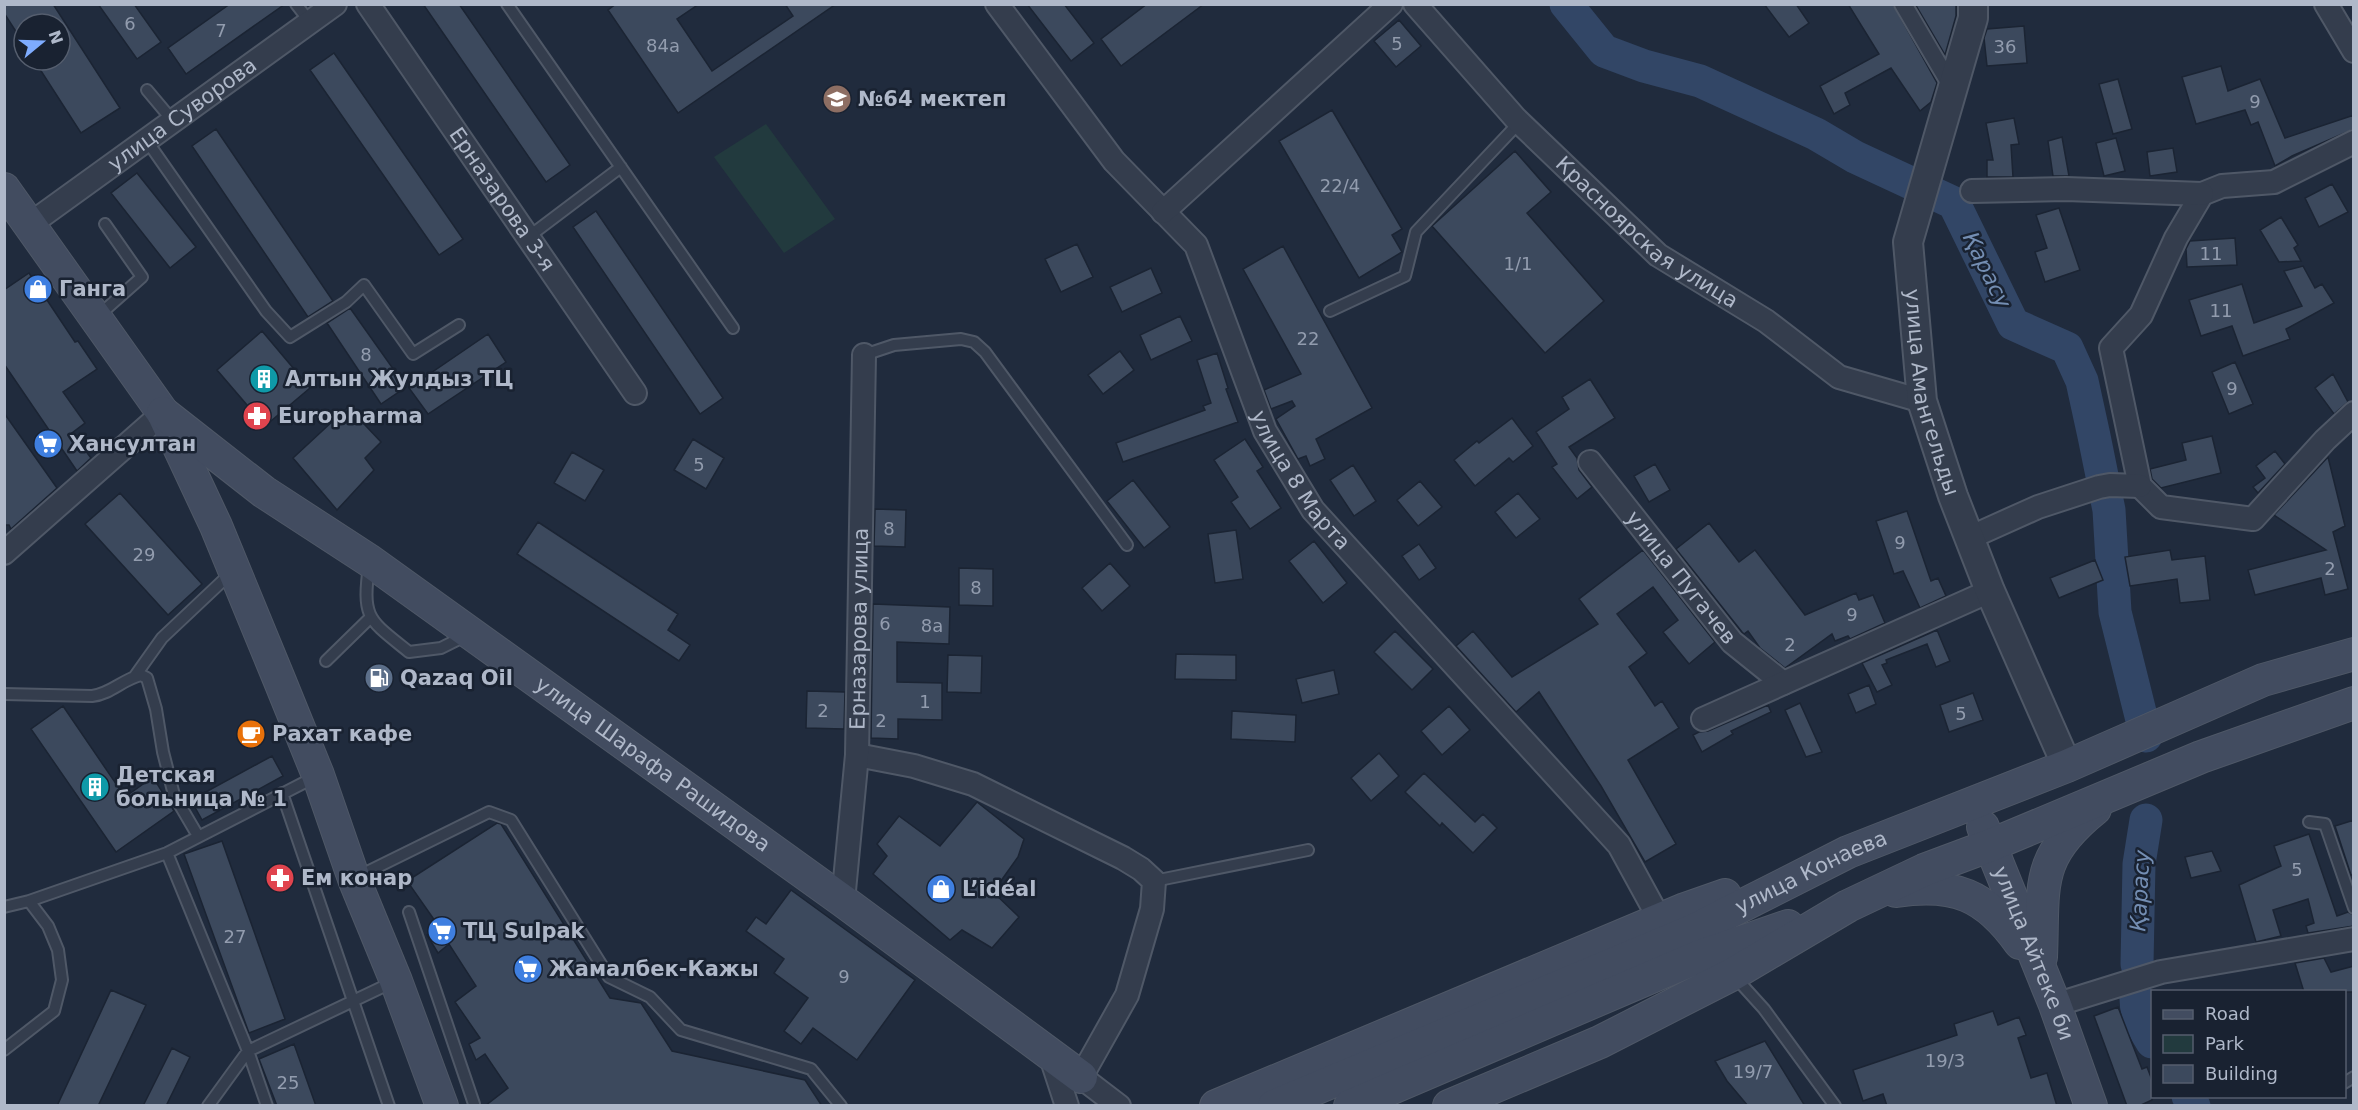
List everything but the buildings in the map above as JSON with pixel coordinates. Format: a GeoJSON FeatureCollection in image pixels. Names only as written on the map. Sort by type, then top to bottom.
{"type":"FeatureCollection","features":[{"type":"Feature","properties":{"kind":"main road","name":"улица Шарафа Рашидова"},"geometry":{"type":"LineString","coordinates":[[4,189],[164,413],[235,570],[318,775],[354,879],[396,981],[442,1106]]}},
{"type":"Feature","properties":{"kind":"main road","name":"улица Шарафа Рашидова"},"geometry":{"type":"LineString","coordinates":[[164,413],[264,492],[370,561],[843,901],[1081,1077]]}},
{"type":"Feature","properties":{"kind":"main road","name":"улица Конаева"},"geometry":{"type":"LineString","coordinates":[[1274,1106],[1694,930],[1848,852],[2067,766],[2264,680],[2354,654]]}},
{"type":"Feature","properties":{"kind":"main road","name":"улица Конаева"},"geometry":{"type":"LineString","coordinates":[[1449,1106],[1600,1042],[1733,974],[1860,901],[1924,870],[1991,845],[2201,757],[2354,704]]}},
{"type":"Feature","properties":{"kind":"main road"},"geometry":{"type":"LineString","coordinates":[[2040,972],[2044,880],[2053,856],[2068,832],[2117,792]]}},
{"type":"Feature","properties":{"kind":"main road","name":"улица Айтеке би"},"geometry":{"type":"LineString","coordinates":[[1973,803],[2055,1005],[2091,1106]]}},
{"type":"Feature","properties":{"kind":"main road"},"geometry":{"type":"LineString","coordinates":[[1216,1106],[1660,920],[1848,852]]}},
{"type":"Feature","properties":{"kind":"main road"},"geometry":{"type":"LineString","coordinates":[[1860,901],[1922,887],[1951,891],[1982,902],[2004,921],[2040,972]]}},
{"type":"Feature","properties":{"kind":"main road","name":"улица Конаева"},"geometry":{"type":"LineString","coordinates":[[1350,1106],[1698,957],[1860,901]]}},
{"type":"Feature","properties":{"kind":"street","name":"улица Суворова"},"geometry":{"type":"LineString","coordinates":[[29,225],[335,4]]}},
{"type":"Feature","properties":{"kind":"street","name":"Ерназарова 3-я"},"geometry":{"type":"LineString","coordinates":[[368,4],[635,393]]}},
{"type":"Feature","properties":{"kind":"street","name":"улица 8 Марта"},"geometry":{"type":"LineString","coordinates":[[997,4],[1114,161],[1196,245],[1265,431],[1312,510],[1619,845],[1660,920]]}},
{"type":"Feature","properties":{"kind":"street"},"geometry":{"type":"LineString","coordinates":[[1163,212],[1391,4]]}},
{"type":"Feature","properties":{"kind":"street","name":"Красноярская улица"},"geometry":{"type":"LineString","coordinates":[[1415,4],[1516,119],[1658,255],[1766,321],[1839,377],[1922,401]]}},
{"type":"Feature","properties":{"kind":"street"},"geometry":{"type":"LineString","coordinates":[[1903,4],[1953,89]]}},
{"type":"Feature","properties":{"kind":"street","name":"улица Амангельды"},"geometry":{"type":"LineString","coordinates":[[1973,4],[1973,18],[1908,242],[1922,401],[1953,496],[1990,591],[2067,766]]}},
{"type":"Feature","properties":{"kind":"street"},"geometry":{"type":"LineString","coordinates":[[2325,4],[2354,51]]}},
{"type":"Feature","properties":{"kind":"street"},"geometry":{"type":"LineString","coordinates":[[1972,191],[2066,189],[2202,194],[2222,186],[2274,182],[2354,142]]}},
{"type":"Feature","properties":{"kind":"street"},"geometry":{"type":"LineString","coordinates":[[2202,194],[2176,237],[2140,315],[2111,348],[2140,486],[2161,507],[2253,519],[2325,440],[2354,413]]}},
{"type":"Feature","properties":{"kind":"street","name":"Ерназарова улица"},"geometry":{"type":"LineString","coordinates":[[843,901],[857,755],[864,355]]}},
{"type":"Feature","properties":{"kind":"street"},"geometry":{"type":"LineString","coordinates":[[4,553],[164,413]]}},
{"type":"Feature","properties":{"kind":"street","name":"улица Пугачев"},"geometry":{"type":"LineString","coordinates":[[1590,462],[1732,642],[1784,683]]}},
{"type":"Feature","properties":{"kind":"street"},"geometry":{"type":"LineString","coordinates":[[1970,538],[2038,507],[2105,486],[2140,486]]}},
{"type":"Feature","properties":{"kind":"street"},"geometry":{"type":"LineString","coordinates":[[1702,719],[1990,591]]}},
{"type":"Feature","properties":{"kind":"street"},"geometry":{"type":"LineString","coordinates":[[857,755],[914,766],[974,783],[1123,858],[1141,869],[1154,881],[1152,909],[1127,995],[1081,1077],[1119,1106]]}},
{"type":"Feature","properties":{"kind":"street"},"geometry":{"type":"LineString","coordinates":[[2055,1005],[2161,972],[2352,944]]}},
{"type":"Feature","properties":{"kind":"street"},"geometry":{"type":"LineString","coordinates":[[1050,1054],[1067,1106]]}},
{"type":"Feature","properties":{"kind":"lane"},"geometry":{"type":"LineString","coordinates":[[296,4],[310,22]]}},
{"type":"Feature","properties":{"kind":"lane"},"geometry":{"type":"LineString","coordinates":[[507,4],[733,328]]}},
{"type":"Feature","properties":{"kind":"lane"},"geometry":{"type":"LineString","coordinates":[[147,90],[173,121]]}},
{"type":"Feature","properties":{"kind":"lane"},"geometry":{"type":"LineString","coordinates":[[1330,311],[1405,276],[1416,232],[1515,128],[1516,119]]}},
{"type":"Feature","properties":{"kind":"lane"},"geometry":{"type":"LineString","coordinates":[[147,141],[266,311],[290,337],[346,302],[364,285],[413,354],[459,325]]}},
{"type":"Feature","properties":{"kind":"lane"},"geometry":{"type":"LineString","coordinates":[[527,238],[621,167]]}},
{"type":"Feature","properties":{"kind":"lane"},"geometry":{"type":"LineString","coordinates":[[95,318],[142,277],[105,224]]}},
{"type":"Feature","properties":{"kind":"lane"},"geometry":{"type":"LineString","coordinates":[[864,355],[894,345],[961,339],[974,342],[985,352],[1127,545]]}},
{"type":"Feature","properties":{"kind":"lane"},"geometry":{"type":"LineString","coordinates":[[370,561],[365,594],[368,610],[375,625],[409,652],[441,648],[470,633]]}},
{"type":"Feature","properties":{"kind":"lane"},"geometry":{"type":"LineString","coordinates":[[135,676],[162,638],[235,570]]}},
{"type":"Feature","properties":{"kind":"lane"},"geometry":{"type":"LineString","coordinates":[[326,661],[371,617]]}},
{"type":"Feature","properties":{"kind":"lane"},"geometry":{"type":"LineString","coordinates":[[4,694],[104,695],[135,676],[141,675],[147,678],[174,795],[198,836]]}},
{"type":"Feature","properties":{"kind":"lane"},"geometry":{"type":"LineString","coordinates":[[4,907],[28,901],[167,853],[318,775]]}},
{"type":"Feature","properties":{"kind":"lane"},"geometry":{"type":"LineString","coordinates":[[282,793],[389,1106]]}},
{"type":"Feature","properties":{"kind":"lane"},"geometry":{"type":"LineString","coordinates":[[354,879],[489,813],[511,820],[609,976],[650,997],[681,1030],[811,1069],[841,1106]]}},
{"type":"Feature","properties":{"kind":"lane"},"geometry":{"type":"LineString","coordinates":[[2309,822],[2325,824],[2354,908]]}},
{"type":"Feature","properties":{"kind":"lane"},"geometry":{"type":"LineString","coordinates":[[1154,881],[1308,850]]}},
{"type":"Feature","properties":{"kind":"lane"},"geometry":{"type":"LineString","coordinates":[[167,853],[248,1051],[267,1106]]}},
{"type":"Feature","properties":{"kind":"lane"},"geometry":{"type":"LineString","coordinates":[[4,1050],[54,1011],[62,980],[58,950],[48,926],[28,901]]}},
{"type":"Feature","properties":{"kind":"lane"},"geometry":{"type":"LineString","coordinates":[[409,912],[474,1105]]}},
{"type":"Feature","properties":{"kind":"lane"},"geometry":{"type":"LineString","coordinates":[[1733,974],[1764,1009],[1835,1106]]}},
{"type":"Feature","properties":{"kind":"lane"},"geometry":{"type":"LineString","coordinates":[[208,1106],[248,1051],[396,981]]}},
{"type":"Feature","properties":{"kind":"green space"},"geometry":{"type":"Polygon","coordinates":[[[766,124],[835,219],[784,253],[714,157],[766,124]]]}},
{"type":"Feature","properties":{"kind":"waterway","name":"Қарасу"},"geometry":{"type":"LineString","coordinates":[[1566,4],[1604,51],[1644,66],[1700,81],[1816,134],[1855,157],[1954,203],[2013,324],[2067,348],[2082,381],[2109,510],[2115,612],[2146,736]]}},
{"type":"Feature","properties":{"kind":"waterway","name":"Қарасу"},"geometry":{"type":"LineString","coordinates":[[2137,964],[2139,864],[2146,820]]}},
{"type":"Feature","properties":{"kind":"waterway","name":"Қарасу"},"geometry":{"type":"LineString","coordinates":[[2136,995],[2138,1014],[2151,1040]]}},
{"type":"Feature","properties":{"kind":"waterway","name":"Қарасу"},"geometry":{"type":"LineString","coordinates":[[2189,1098],[2194,1106]]}},
{"type":"Feature","properties":{"kind":"place","name":"№64 мектеп"},"geometry":{"type":"Point","coordinates":[837,99]}},
{"type":"Feature","properties":{"kind":"place","name":"Ганга"},"geometry":{"type":"Point","coordinates":[38,289]}},
{"type":"Feature","properties":{"kind":"place","name":"Алтын Жулдыз ТЦ"},"geometry":{"type":"Point","coordinates":[264,379]}},
{"type":"Feature","properties":{"kind":"place","name":"Europharma"},"geometry":{"type":"Point","coordinates":[257,416]}},
{"type":"Feature","properties":{"kind":"place","name":"Хансултан"},"geometry":{"type":"Point","coordinates":[48,444]}},
{"type":"Feature","properties":{"kind":"place","name":"Qazaq Oil"},"geometry":{"type":"Point","coordinates":[379,678]}},
{"type":"Feature","properties":{"kind":"place","name":"Рахат кафе"},"geometry":{"type":"Point","coordinates":[251,734]}},
{"type":"Feature","properties":{"kind":"place","name":"Детская больница № 1"},"geometry":{"type":"Point","coordinates":[95,787]}},
{"type":"Feature","properties":{"kind":"place","name":"Ем конар"},"geometry":{"type":"Point","coordinates":[280,878]}},
{"type":"Feature","properties":{"kind":"place","name":"L’idéal"},"geometry":{"type":"Point","coordinates":[941,889]}},
{"type":"Feature","properties":{"kind":"place","name":"ТЦ Sulpak"},"geometry":{"type":"Point","coordinates":[442,931]}},
{"type":"Feature","properties":{"kind":"place","name":"Жамалбек-Кажы"},"geometry":{"type":"Point","coordinates":[528,969]}}]}
